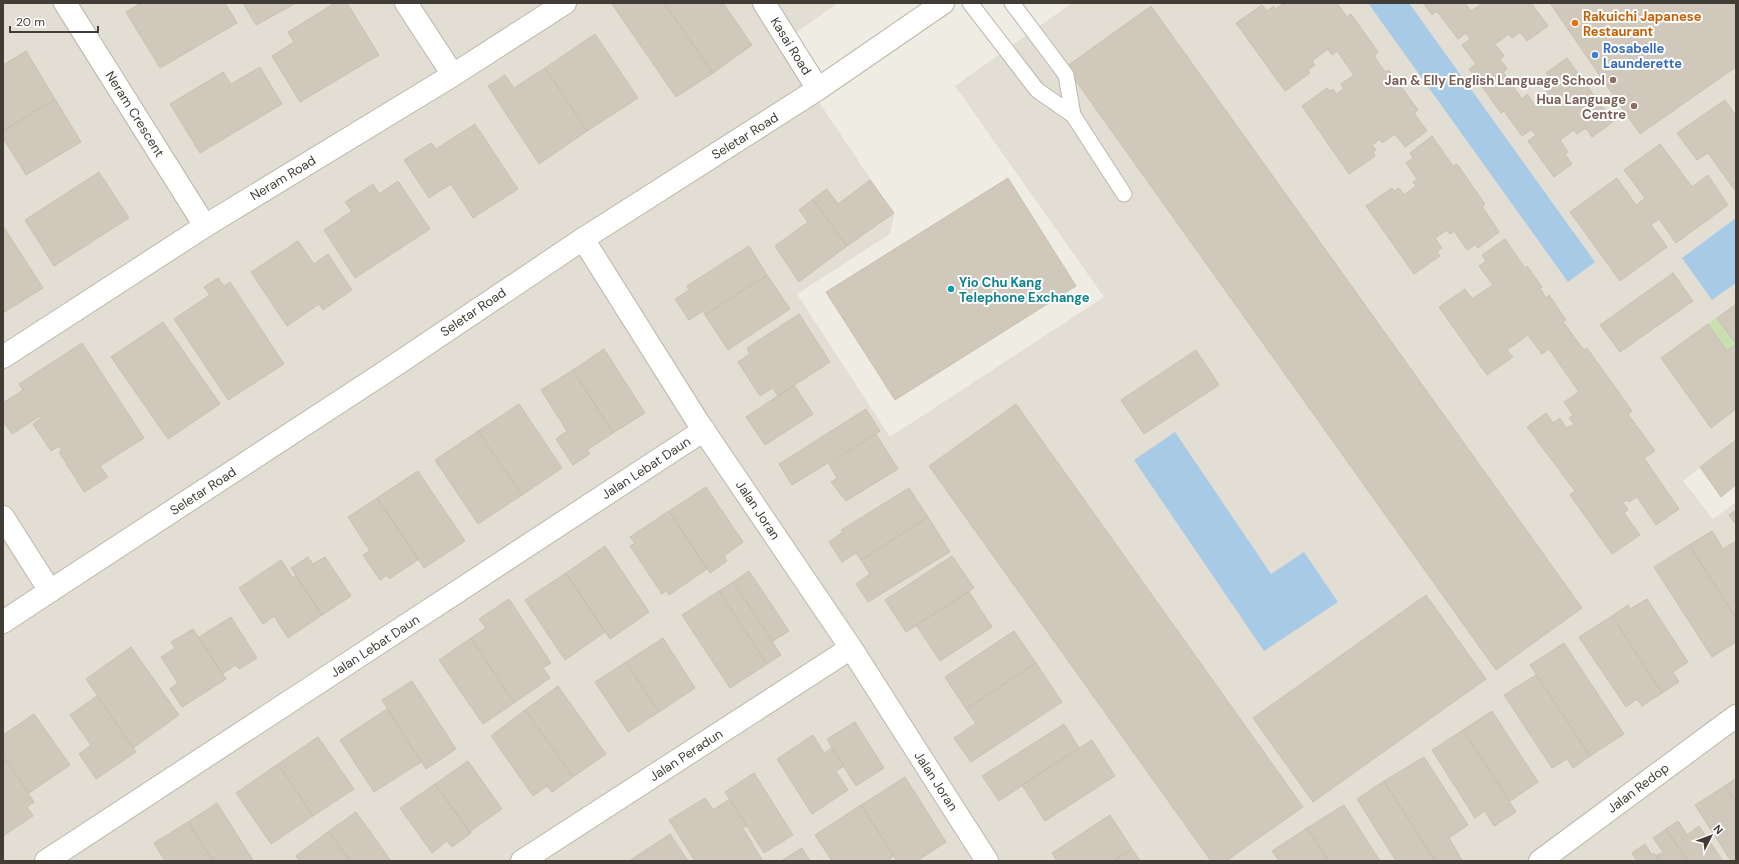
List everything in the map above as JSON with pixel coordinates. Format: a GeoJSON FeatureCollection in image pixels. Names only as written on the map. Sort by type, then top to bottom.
{"type":"FeatureCollection","features":[{"type":"Feature","properties":{"kind":"street","name":"Neram Crescent"},"geometry":{"type":"LineString","coordinates":[[65,3],[205,226]]}},
{"type":"Feature","properties":{"kind":"street"},"geometry":{"type":"LineString","coordinates":[[406,3],[453,75]]}},
{"type":"Feature","properties":{"kind":"street","name":"Neram Road"},"geometry":{"type":"LineString","coordinates":[[3,357],[205,226],[453,75],[565,3]]}},
{"type":"Feature","properties":{"kind":"street","name":"Kasai Road"},"geometry":{"type":"LineString","coordinates":[[764,3],[818,89]]}},
{"type":"Feature","properties":{"kind":"street","name":"Seletar Road"},"geometry":{"type":"LineString","coordinates":[[3,622],[388,370],[583,239],[818,89],[943,3]]}},
{"type":"Feature","properties":{"kind":"street","name":"Jalan Joran"},"geometry":{"type":"LineString","coordinates":[[583,239],[704,430],[850,648],[987,861]]}},
{"type":"Feature","properties":{"kind":"street","name":"Jalan Lebat Daun"},"geometry":{"type":"LineString","coordinates":[[46,861],[704,430]]}},
{"type":"Feature","properties":{"kind":"street"},"geometry":{"type":"LineString","coordinates":[[3,517],[50,591]]}},
{"type":"Feature","properties":{"kind":"street","name":"Jalan Peradun"},"geometry":{"type":"LineString","coordinates":[[522,861],[850,648]]}},
{"type":"Feature","properties":{"kind":"street","name":"Jalan Redop"},"geometry":{"type":"LineString","coordinates":[[1540,861],[1736,716]]}},
{"type":"Feature","properties":{"kind":"lane"},"geometry":{"type":"LineString","coordinates":[[970,3],[1037,90],[1073,115],[1124,194]]}},
{"type":"Feature","properties":{"kind":"lane"},"geometry":{"type":"LineString","coordinates":[[1012,3],[1066,75],[1073,115]]}},
{"type":"Feature","properties":{"kind":"shaded area"},"geometry":{"type":"Polygon","coordinates":[[[3,3],[838,3],[780,44],[894,214],[890,234],[797,294],[890,437],[1104,297],[955,86],[1072,3],[1736,3],[1736,440],[1683,481],[1713,519],[1736,502],[1736,861],[3,861],[3,3]]]}},
{"type":"Feature","properties":{"kind":"green space"},"geometry":{"type":"Polygon","coordinates":[[[1736,304],[1736,401],[1690,337],[1736,304]]]}},
{"type":"Feature","properties":{"kind":"water"},"geometry":{"type":"Polygon","coordinates":[[[1368,3],[1409,3],[1595,262],[1568,282],[1368,3]]]}},
{"type":"Feature","properties":{"kind":"water"},"geometry":{"type":"Polygon","coordinates":[[[1736,218],[1736,283],[1712,300],[1682,258],[1736,218]]]}},
{"type":"Feature","properties":{"kind":"water"},"geometry":{"type":"Polygon","coordinates":[[[1175,432],[1271,574],[1304,552],[1338,602],[1264,651],[1134,460],[1175,432]]]}},
{"type":"Feature","properties":{"kind":"building"},"geometry":{"type":"Polygon","coordinates":[[[141,3],[225,3],[237,23],[160,68],[126,12],[141,3]]]}},
{"type":"Feature","properties":{"kind":"building"},"geometry":{"type":"Polygon","coordinates":[[[243,3],[296,3],[256,25],[243,3]]]}},
{"type":"Feature","properties":{"kind":"building"},"geometry":{"type":"Polygon","coordinates":[[[335,3],[347,3],[379,55],[300,102],[272,56],[294,42],[288,32],[335,3]]]}},
{"type":"Feature","properties":{"kind":"building"},"geometry":{"type":"Polygon","coordinates":[[[664,3],[713,73],[676,97],[612,4],[664,3]]]}},
{"type":"Feature","properties":{"kind":"building"},"geometry":{"type":"Polygon","coordinates":[[[664,3],[723,3],[752,45],[713,73],[664,3]]]}},
{"type":"Feature","properties":{"kind":"building"},"geometry":{"type":"Polygon","coordinates":[[[1285,3],[1337,3],[1347,17],[1351,14],[1378,52],[1374,56],[1385,72],[1389,70],[1418,110],[1414,113],[1427,131],[1405,147],[1395,134],[1382,143],[1380,139],[1372,145],[1376,150],[1373,152],[1375,156],[1349,174],[1302,106],[1327,88],[1330,91],[1333,89],[1336,94],[1344,89],[1341,84],[1354,75],[1337,51],[1332,55],[1328,49],[1312,61],[1315,65],[1308,70],[1310,73],[1285,91],[1236,23],[1262,5],[1267,11],[1274,6],[1275,9],[1285,3]]]}},
{"type":"Feature","properties":{"kind":"building"},"geometry":{"type":"Polygon","coordinates":[[[1423,3],[1465,3],[1471,11],[1483,3],[1531,3],[1548,26],[1527,41],[1520,32],[1512,38],[1509,34],[1495,44],[1504,56],[1500,59],[1507,69],[1503,72],[1522,99],[1527,94],[1536,107],[1550,97],[1546,92],[1555,86],[1546,73],[1567,58],[1613,122],[1592,137],[1586,128],[1577,134],[1574,130],[1560,140],[1568,152],[1565,154],[1572,164],[1554,177],[1528,141],[1536,135],[1531,130],[1522,136],[1504,111],[1501,113],[1469,69],[1476,64],[1462,45],[1470,39],[1466,33],[1458,39],[1437,11],[1432,15],[1423,3]]]}},
{"type":"Feature","properties":{"kind":"building"},"geometry":{"type":"Polygon","coordinates":[[[1550,3],[1736,3],[1736,67],[1640,134],[1550,3]]]}},
{"type":"Feature","properties":{"kind":"building"},"geometry":{"type":"Polygon","coordinates":[[[1151,6],[1582,608],[1496,670],[1066,67],[1151,6]]]}},
{"type":"Feature","properties":{"kind":"building"},"geometry":{"type":"Polygon","coordinates":[[[595,34],[638,98],[587,131],[545,68],[595,34]]]}},
{"type":"Feature","properties":{"kind":"building"},"geometry":{"type":"Polygon","coordinates":[[[26,51],[55,99],[3,131],[3,65],[26,51]]]}},
{"type":"Feature","properties":{"kind":"building"},"geometry":{"type":"Polygon","coordinates":[[[260,67],[282,104],[200,153],[170,104],[223,72],[231,84],[260,67]]]}},
{"type":"Feature","properties":{"kind":"building"},"geometry":{"type":"Polygon","coordinates":[[[545,68],[587,131],[539,164],[488,86],[505,75],[514,88],[545,68]]]}},
{"type":"Feature","properties":{"kind":"building"},"geometry":{"type":"Polygon","coordinates":[[[55,99],[81,142],[26,175],[3,138],[3,131],[55,99]]]}},
{"type":"Feature","properties":{"kind":"building"},"geometry":{"type":"Polygon","coordinates":[[[1725,100],[1736,116],[1736,192],[1708,153],[1697,160],[1677,133],[1725,100]]]}},
{"type":"Feature","properties":{"kind":"building"},"geometry":{"type":"Polygon","coordinates":[[[475,124],[518,189],[473,218],[451,184],[429,198],[404,160],[431,143],[436,149],[475,124]]]}},
{"type":"Feature","properties":{"kind":"building"},"geometry":{"type":"Polygon","coordinates":[[[1432,136],[1453,166],[1457,164],[1485,204],[1482,206],[1499,232],[1478,248],[1475,245],[1467,250],[1454,231],[1450,234],[1447,230],[1435,238],[1442,248],[1437,252],[1440,256],[1414,274],[1366,206],[1392,188],[1394,191],[1399,188],[1404,195],[1416,186],[1413,182],[1417,179],[1406,163],[1413,158],[1410,153],[1432,136]]]}},
{"type":"Feature","properties":{"kind":"building"},"geometry":{"type":"Polygon","coordinates":[[[1660,144],[1692,187],[1708,175],[1728,205],[1676,243],[1659,219],[1651,225],[1667,247],[1620,281],[1570,212],[1617,178],[1636,205],[1645,198],[1624,170],[1660,144]]]}},
{"type":"Feature","properties":{"kind":"building"},"geometry":{"type":"Polygon","coordinates":[[[99,172],[129,218],[54,266],[25,220],[99,172]]]}},
{"type":"Feature","properties":{"kind":"building","name":"Yio Chu Kang Telephone Exchange"},"geometry":{"type":"Polygon","coordinates":[[[1008,178],[1076,286],[895,400],[826,292],[1008,178]]]}},
{"type":"Feature","properties":{"kind":"building"},"geometry":{"type":"Polygon","coordinates":[[[870,180],[894,213],[847,246],[813,199],[827,189],[838,204],[870,180]]]}},
{"type":"Feature","properties":{"kind":"building"},"geometry":{"type":"Polygon","coordinates":[[[398,181],[430,229],[355,278],[324,230],[352,211],[345,202],[373,184],[379,194],[398,181]]]}},
{"type":"Feature","properties":{"kind":"building"},"geometry":{"type":"Polygon","coordinates":[[[813,199],[847,246],[799,282],[775,246],[808,222],[799,210],[813,199]]]}},
{"type":"Feature","properties":{"kind":"building"},"geometry":{"type":"Polygon","coordinates":[[[3,226],[43,288],[3,313],[3,226]]]}},
{"type":"Feature","properties":{"kind":"building"},"geometry":{"type":"Polygon","coordinates":[[[1505,239],[1525,268],[1527,266],[1542,287],[1540,288],[1546,298],[1549,295],[1566,320],[1563,322],[1584,350],[1587,348],[1632,411],[1628,414],[1655,451],[1644,458],[1679,509],[1656,525],[1637,497],[1629,502],[1627,500],[1623,502],[1628,510],[1624,513],[1640,535],[1612,554],[1570,495],[1575,491],[1527,427],[1546,413],[1553,423],[1560,418],[1566,428],[1574,424],[1569,418],[1573,415],[1564,402],[1579,392],[1549,349],[1542,354],[1528,335],[1507,350],[1513,357],[1487,375],[1439,307],[1465,289],[1472,299],[1493,285],[1479,266],[1486,261],[1482,255],[1505,239]]]}},
{"type":"Feature","properties":{"kind":"building"},"geometry":{"type":"Polygon","coordinates":[[[298,241],[314,264],[328,254],[352,290],[323,310],[319,304],[287,326],[251,272],[298,241]]]}},
{"type":"Feature","properties":{"kind":"building"},"geometry":{"type":"Polygon","coordinates":[[[749,246],[767,275],[705,315],[703,311],[689,320],[675,299],[689,290],[687,286],[749,246]]]}},
{"type":"Feature","properties":{"kind":"building"},"geometry":{"type":"Polygon","coordinates":[[[1673,273],[1693,301],[1620,352],[1600,325],[1673,273]]]}},
{"type":"Feature","properties":{"kind":"building"},"geometry":{"type":"Polygon","coordinates":[[[767,275],[790,309],[728,350],[705,315],[767,275]]]}},
{"type":"Feature","properties":{"kind":"building"},"geometry":{"type":"Polygon","coordinates":[[[218,278],[224,286],[230,282],[284,364],[228,400],[174,319],[210,295],[204,287],[218,278]]]}},
{"type":"Feature","properties":{"kind":"building"},"geometry":{"type":"Polygon","coordinates":[[[1736,304],[1736,344],[1717,318],[1736,304]]]}},
{"type":"Feature","properties":{"kind":"building"},"geometry":{"type":"Polygon","coordinates":[[[799,314],[830,362],[778,396],[773,388],[760,396],[738,362],[750,354],[747,348],[799,314]]]}},
{"type":"Feature","properties":{"kind":"building"},"geometry":{"type":"Polygon","coordinates":[[[163,322],[220,404],[168,439],[111,357],[163,322]]]}},
{"type":"Feature","properties":{"kind":"building"},"geometry":{"type":"Polygon","coordinates":[[[1708,324],[1727,351],[1736,344],[1736,409],[1711,428],[1661,358],[1708,324]]]}},
{"type":"Feature","properties":{"kind":"building"},"geometry":{"type":"Polygon","coordinates":[[[82,343],[144,438],[100,466],[108,477],[84,492],[59,452],[62,450],[59,446],[51,451],[33,424],[41,418],[40,416],[12,434],[3,421],[3,403],[23,390],[19,384],[82,343]]]}},
{"type":"Feature","properties":{"kind":"building"},"geometry":{"type":"Polygon","coordinates":[[[604,349],[645,413],[613,433],[573,370],[604,349]]]}},
{"type":"Feature","properties":{"kind":"building"},"geometry":{"type":"Polygon","coordinates":[[[1196,350],[1219,385],[1144,434],[1121,400],[1196,350]]]}},
{"type":"Feature","properties":{"kind":"building"},"geometry":{"type":"Polygon","coordinates":[[[573,370],[613,433],[587,450],[590,454],[573,465],[556,439],[567,431],[541,390],[573,370]]]}},
{"type":"Feature","properties":{"kind":"building"},"geometry":{"type":"Polygon","coordinates":[[[794,385],[813,414],[765,445],[746,417],[794,385]]]}},
{"type":"Feature","properties":{"kind":"building"},"geometry":{"type":"Polygon","coordinates":[[[519,404],[562,468],[522,495],[478,431],[519,404]]]}},
{"type":"Feature","properties":{"kind":"building"},"geometry":{"type":"Polygon","coordinates":[[[1016,404],[1303,807],[1226,861],[1211,861],[929,466],[1016,404]]]}},
{"type":"Feature","properties":{"kind":"building"},"geometry":{"type":"Polygon","coordinates":[[[866,409],[880,431],[792,485],[779,464],[866,409]]]}},
{"type":"Feature","properties":{"kind":"building"},"geometry":{"type":"Polygon","coordinates":[[[478,431],[522,495],[478,524],[435,460],[478,431]]]}},
{"type":"Feature","properties":{"kind":"building"},"geometry":{"type":"Polygon","coordinates":[[[876,434],[898,469],[846,501],[831,482],[837,478],[829,464],[876,434]]]}},
{"type":"Feature","properties":{"kind":"building"},"geometry":{"type":"Polygon","coordinates":[[[1736,440],[1736,485],[1721,497],[1700,467],[1736,440]]]}},
{"type":"Feature","properties":{"kind":"building"},"geometry":{"type":"Polygon","coordinates":[[[418,471],[465,541],[424,568],[377,498],[418,471]]]}},
{"type":"Feature","properties":{"kind":"building"},"geometry":{"type":"Polygon","coordinates":[[[706,487],[743,542],[724,556],[727,561],[710,573],[669,511],[706,487]]]}},
{"type":"Feature","properties":{"kind":"building"},"geometry":{"type":"Polygon","coordinates":[[[909,488],[928,517],[861,560],[856,553],[842,562],[829,542],[843,532],[841,530],[909,488]]]}},
{"type":"Feature","properties":{"kind":"building"},"geometry":{"type":"Polygon","coordinates":[[[377,498],[419,559],[389,579],[387,575],[380,580],[363,555],[370,551],[348,517],[377,498]]]}},
{"type":"Feature","properties":{"kind":"building"},"geometry":{"type":"Polygon","coordinates":[[[1736,510],[1736,525],[1729,515],[1736,510]]]}},
{"type":"Feature","properties":{"kind":"building"},"geometry":{"type":"Polygon","coordinates":[[[669,511],[707,569],[669,595],[666,591],[662,594],[630,546],[635,543],[630,537],[669,511]]]}},
{"type":"Feature","properties":{"kind":"building"},"geometry":{"type":"Polygon","coordinates":[[[928,517],[950,552],[868,602],[856,584],[870,574],[861,560],[928,517]]]}},
{"type":"Feature","properties":{"kind":"building"},"geometry":{"type":"Polygon","coordinates":[[[1712,531],[1723,549],[1736,541],[1736,618],[1689,545],[1712,531]]]}},
{"type":"Feature","properties":{"kind":"building"},"geometry":{"type":"Polygon","coordinates":[[[1689,545],[1736,618],[1736,642],[1712,657],[1654,567],[1689,545]]]}},
{"type":"Feature","properties":{"kind":"building"},"geometry":{"type":"Polygon","coordinates":[[[605,546],[649,612],[610,639],[566,573],[605,546]]]}},
{"type":"Feature","properties":{"kind":"building"},"geometry":{"type":"Polygon","coordinates":[[[952,556],[974,588],[906,632],[885,600],[952,556]]]}},
{"type":"Feature","properties":{"kind":"building"},"geometry":{"type":"Polygon","coordinates":[[[308,557],[313,564],[325,557],[351,596],[322,615],[291,568],[308,557]]]}},
{"type":"Feature","properties":{"kind":"building"},"geometry":{"type":"Polygon","coordinates":[[[281,560],[293,578],[296,576],[322,615],[288,638],[274,616],[263,624],[239,588],[281,560]]]}},
{"type":"Feature","properties":{"kind":"building"},"geometry":{"type":"Polygon","coordinates":[[[749,571],[789,631],[773,641],[733,582],[749,571]]]}},
{"type":"Feature","properties":{"kind":"building"},"geometry":{"type":"Polygon","coordinates":[[[566,573],[605,632],[565,660],[525,600],[566,573]]]}},
{"type":"Feature","properties":{"kind":"building"},"geometry":{"type":"Polygon","coordinates":[[[733,582],[781,655],[767,664],[719,591],[733,582]]]}},
{"type":"Feature","properties":{"kind":"building"},"geometry":{"type":"Polygon","coordinates":[[[719,591],[767,664],[730,688],[682,615],[719,591]]]}},
{"type":"Feature","properties":{"kind":"building"},"geometry":{"type":"Polygon","coordinates":[[[969,592],[992,627],[940,661],[916,625],[969,592]]]}},
{"type":"Feature","properties":{"kind":"building"},"geometry":{"type":"Polygon","coordinates":[[[1426,595],[1486,679],[1313,802],[1253,718],[1426,595]]]}},
{"type":"Feature","properties":{"kind":"building"},"geometry":{"type":"Polygon","coordinates":[[[509,599],[551,663],[543,668],[550,678],[514,703],[471,638],[486,628],[479,619],[509,599]]]}},
{"type":"Feature","properties":{"kind":"building"},"geometry":{"type":"Polygon","coordinates":[[[1647,599],[1688,662],[1673,672],[1679,682],[1662,693],[1612,616],[1628,605],[1630,609],[1647,599]]]}},
{"type":"Feature","properties":{"kind":"building"},"geometry":{"type":"Polygon","coordinates":[[[1612,616],[1662,693],[1642,706],[1637,699],[1626,707],[1579,637],[1612,616]]]}},
{"type":"Feature","properties":{"kind":"building"},"geometry":{"type":"Polygon","coordinates":[[[231,617],[257,658],[239,669],[236,665],[222,674],[199,637],[231,617]]]}},
{"type":"Feature","properties":{"kind":"building"},"geometry":{"type":"Polygon","coordinates":[[[193,629],[226,679],[182,707],[170,689],[178,683],[161,657],[175,648],[171,642],[193,629]]]}},
{"type":"Feature","properties":{"kind":"building"},"geometry":{"type":"Polygon","coordinates":[[[1014,631],[1036,663],[966,709],[945,677],[1014,631]]]}},
{"type":"Feature","properties":{"kind":"building"},"geometry":{"type":"Polygon","coordinates":[[[471,638],[514,703],[483,724],[439,660],[471,638]]]}},
{"type":"Feature","properties":{"kind":"building"},"geometry":{"type":"Polygon","coordinates":[[[663,638],[695,688],[659,712],[626,662],[663,638]]]}},
{"type":"Feature","properties":{"kind":"building"},"geometry":{"type":"Polygon","coordinates":[[[1564,643],[1624,734],[1590,756],[1530,665],[1564,643]]]}},
{"type":"Feature","properties":{"kind":"building"},"geometry":{"type":"Polygon","coordinates":[[[131,647],[179,715],[133,748],[86,679],[131,647]]]}},
{"type":"Feature","properties":{"kind":"building"},"geometry":{"type":"Polygon","coordinates":[[[626,662],[659,712],[628,732],[595,682],[626,662]]]}},
{"type":"Feature","properties":{"kind":"building"},"geometry":{"type":"Polygon","coordinates":[[[1036,663],[1062,702],[971,762],[954,738],[976,723],[966,709],[1036,663]]]}},
{"type":"Feature","properties":{"kind":"building"},"geometry":{"type":"Polygon","coordinates":[[[1536,675],[1590,756],[1573,768],[1567,759],[1552,768],[1504,695],[1536,675]]]}},
{"type":"Feature","properties":{"kind":"building"},"geometry":{"type":"Polygon","coordinates":[[[412,681],[456,749],[426,769],[382,700],[412,681]]]}},
{"type":"Feature","properties":{"kind":"building"},"geometry":{"type":"Polygon","coordinates":[[[558,686],[606,754],[573,777],[525,710],[558,686]]]}},
{"type":"Feature","properties":{"kind":"building"},"geometry":{"type":"Polygon","coordinates":[[[97,696],[136,752],[96,779],[79,754],[91,745],[70,715],[97,696]]]}},
{"type":"Feature","properties":{"kind":"building"},"geometry":{"type":"Polygon","coordinates":[[[387,709],[421,762],[374,792],[340,740],[387,709]]]}},
{"type":"Feature","properties":{"kind":"building"},"geometry":{"type":"Polygon","coordinates":[[[525,710],[573,777],[552,792],[547,786],[533,796],[491,736],[525,710]]]}},
{"type":"Feature","properties":{"kind":"building"},"geometry":{"type":"Polygon","coordinates":[[[1492,711],[1538,782],[1510,801],[1463,730],[1492,711]]]}},
{"type":"Feature","properties":{"kind":"building"},"geometry":{"type":"Polygon","coordinates":[[[34,714],[70,765],[29,793],[3,756],[3,735],[34,714]]]}},
{"type":"Feature","properties":{"kind":"building"},"geometry":{"type":"Polygon","coordinates":[[[855,722],[884,768],[856,786],[827,739],[855,722]]]}},
{"type":"Feature","properties":{"kind":"building"},"geometry":{"type":"Polygon","coordinates":[[[1064,724],[1079,748],[999,801],[982,776],[1064,724]]]}},
{"type":"Feature","properties":{"kind":"building"},"geometry":{"type":"Polygon","coordinates":[[[1463,730],[1516,812],[1494,826],[1485,811],[1475,818],[1432,750],[1463,730]]]}},
{"type":"Feature","properties":{"kind":"building"},"geometry":{"type":"Polygon","coordinates":[[[813,735],[824,753],[832,748],[844,766],[836,771],[848,790],[812,814],[777,759],[813,735]]]}},
{"type":"Feature","properties":{"kind":"building"},"geometry":{"type":"Polygon","coordinates":[[[318,737],[354,789],[313,816],[278,764],[318,737]]]}},
{"type":"Feature","properties":{"kind":"building"},"geometry":{"type":"Polygon","coordinates":[[[1092,740],[1115,776],[1045,821],[1022,785],[1092,740]]]}},
{"type":"Feature","properties":{"kind":"building"},"geometry":{"type":"Polygon","coordinates":[[[3,756],[34,802],[27,807],[33,816],[3,836],[3,756]]]}},
{"type":"Feature","properties":{"kind":"building"},"geometry":{"type":"Polygon","coordinates":[[[1424,757],[1468,825],[1449,838],[1462,860],[1460,861],[1435,861],[1384,781],[1424,757]]]}},
{"type":"Feature","properties":{"kind":"building"},"geometry":{"type":"Polygon","coordinates":[[[468,761],[502,809],[469,832],[435,784],[468,761]]]}},
{"type":"Feature","properties":{"kind":"building"},"geometry":{"type":"Polygon","coordinates":[[[278,764],[313,816],[271,844],[236,793],[278,764]]]}},
{"type":"Feature","properties":{"kind":"building"},"geometry":{"type":"Polygon","coordinates":[[[754,773],[793,835],[764,853],[725,792],[754,773]]]}},
{"type":"Feature","properties":{"kind":"building"},"geometry":{"type":"Polygon","coordinates":[[[905,777],[946,842],[917,861],[897,861],[861,805],[905,777]]]}},
{"type":"Feature","properties":{"kind":"building"},"geometry":{"type":"Polygon","coordinates":[[[1736,778],[1736,803],[1725,786],[1736,778]]]}},
{"type":"Feature","properties":{"kind":"building"},"geometry":{"type":"Polygon","coordinates":[[[1384,781],[1435,861],[1396,861],[1357,799],[1384,781]]]}},
{"type":"Feature","properties":{"kind":"building"},"geometry":{"type":"Polygon","coordinates":[[[435,784],[471,833],[452,847],[447,841],[432,853],[400,808],[435,784]]]}},
{"type":"Feature","properties":{"kind":"building"},"geometry":{"type":"Polygon","coordinates":[[[1725,786],[1736,803],[1736,861],[1731,861],[1695,805],[1725,786]]]}},
{"type":"Feature","properties":{"kind":"building"},"geometry":{"type":"Polygon","coordinates":[[[705,798],[713,810],[730,799],[747,826],[743,828],[762,860],[695,861],[669,820],[705,798]]]}},
{"type":"Feature","properties":{"kind":"building"},"geometry":{"type":"Polygon","coordinates":[[[217,803],[253,860],[252,861],[213,861],[188,822],[217,803]]]}},
{"type":"Feature","properties":{"kind":"building"},"geometry":{"type":"Polygon","coordinates":[[[861,805],[894,856],[887,861],[832,861],[815,835],[861,805]]]}},
{"type":"Feature","properties":{"kind":"building"},"geometry":{"type":"Polygon","coordinates":[[[1344,805],[1380,861],[1329,861],[1307,828],[1344,805]]]}},
{"type":"Feature","properties":{"kind":"building"},"geometry":{"type":"Polygon","coordinates":[[[356,812],[391,861],[350,861],[329,831],[356,812]]]}},
{"type":"Feature","properties":{"kind":"building"},"geometry":{"type":"Polygon","coordinates":[[[1110,815],[1132,849],[1113,861],[1057,861],[1052,853],[1110,815]]]}},
{"type":"Feature","properties":{"kind":"building"},"geometry":{"type":"Polygon","coordinates":[[[1678,821],[1687,835],[1699,826],[1723,861],[1688,861],[1666,829],[1678,821]]]}},
{"type":"Feature","properties":{"kind":"building"},"geometry":{"type":"Polygon","coordinates":[[[188,822],[213,861],[165,861],[154,843],[188,822]]]}},
{"type":"Feature","properties":{"kind":"building"},"geometry":{"type":"Polygon","coordinates":[[[1307,828],[1329,861],[1279,861],[1272,851],[1307,828]]]}},
{"type":"Feature","properties":{"kind":"building"},"geometry":{"type":"Polygon","coordinates":[[[1666,829],[1688,861],[1659,861],[1656,856],[1663,852],[1653,838],[1666,829]]]}},
{"type":"Feature","properties":{"kind":"building"},"geometry":{"type":"Polygon","coordinates":[[[329,831],[350,861],[300,861],[296,856],[329,831]]]}},
{"type":"Feature","properties":{"kind":"building"},"geometry":{"type":"Polygon","coordinates":[[[670,834],[688,861],[629,861],[670,834]]]}},
{"type":"Feature","properties":{"kind":"building"},"geometry":{"type":"Polygon","coordinates":[[[1645,844],[1652,855],[1654,853],[1659,861],[1637,861],[1632,853],[1645,844]]]}},
{"type":"Feature","properties":{"kind":"building"},"geometry":{"type":"Polygon","coordinates":[[[802,848],[810,861],[781,861],[802,848]]]}},
{"type":"Feature","properties":{"kind":"building"},"geometry":{"type":"Polygon","coordinates":[[[1132,849],[1140,861],[1113,861],[1132,849]]]}},
{"type":"Feature","properties":{"kind":"place","name":"Rakuichi Japanese Restaurant"},"geometry":{"type":"Point","coordinates":[1575,23]}},
{"type":"Feature","properties":{"kind":"place","name":"Rosabelle Launderette"},"geometry":{"type":"Point","coordinates":[1595,55]}},
{"type":"Feature","properties":{"kind":"place","name":"Jan & Elly English Language School"},"geometry":{"type":"Point","coordinates":[1613,80]}},
{"type":"Feature","properties":{"kind":"place","name":"Hua Language Centre"},"geometry":{"type":"Point","coordinates":[1634,106]}},
{"type":"Feature","properties":{"kind":"place","name":"Yio Chu Kang Telephone Exchange"},"geometry":{"type":"Point","coordinates":[951,289]}}]}
